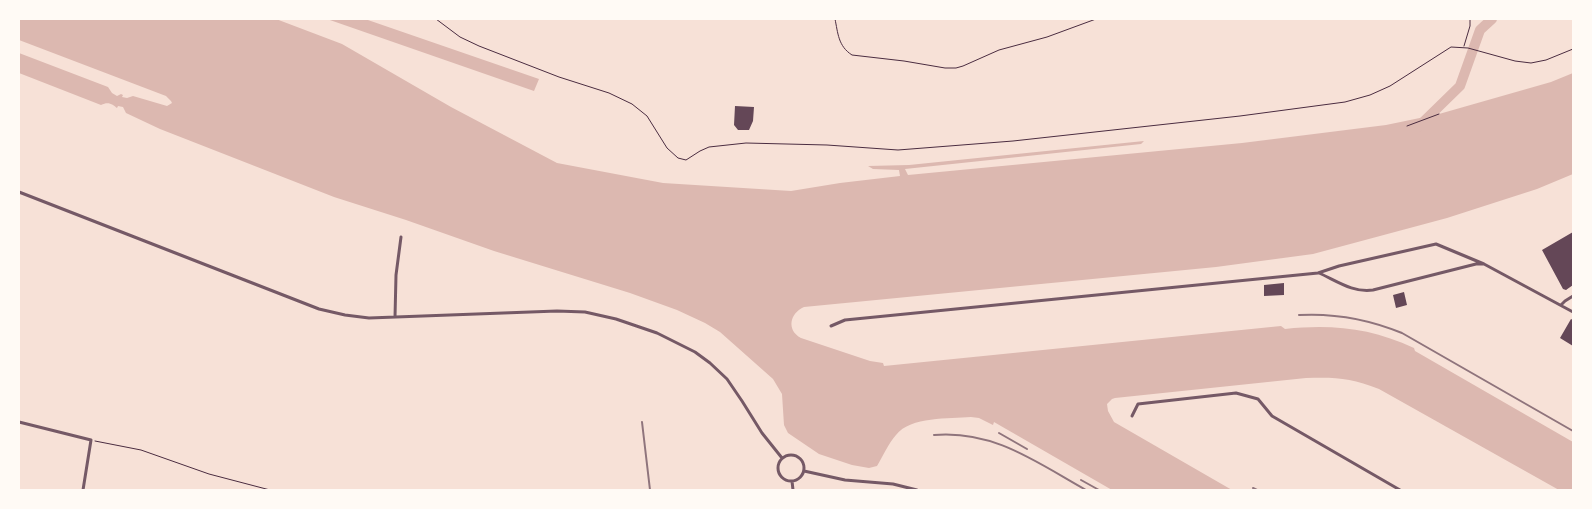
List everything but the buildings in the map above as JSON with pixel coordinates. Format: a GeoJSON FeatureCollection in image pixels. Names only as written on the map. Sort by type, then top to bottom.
{"type":"FeatureCollection","features":[{"type":"Feature","properties":{"kind":"street"},"geometry":{"type":"LineString","coordinates":[[19,192],[319,309],[345,315],[369,318],[557,310],[601,314],[640,327],[682,344],[710,363],[742,401],[762,433],[782,458]]}},
{"type":"Feature","properties":{"kind":"street"},"geometry":{"type":"LineString","coordinates":[[395,317],[396,275],[401,237]]}},
{"type":"Feature","properties":{"kind":"street"},"geometry":{"type":"LineString","coordinates":[[831,326],[845,320],[1318,273],[1339,266],[1436,244],[1484,264],[1573,312]]}},
{"type":"Feature","properties":{"kind":"street"},"geometry":{"type":"LineString","coordinates":[[1318,273],[1353,289],[1364,291],[1476,264],[1484,264]]}},
{"type":"Feature","properties":{"kind":"street"},"geometry":{"type":"LineString","coordinates":[[1561,305],[1573,296]]}},
{"type":"Feature","properties":{"kind":"street"},"geometry":{"type":"LineString","coordinates":[[1132,416],[1138,404],[1236,393],[1258,399],[1272,416],[1400,490]]}},
{"type":"Feature","properties":{"kind":"street"},"geometry":{"type":"LineString","coordinates":[[19,422],[91,440],[83,490]]}},
{"type":"Feature","properties":{"kind":"street"},"geometry":{"type":"LineString","coordinates":[[789,455],[797,456],[803,462],[804,470],[800,477],[792,481],[784,479],[779,473],[778,465],[782,458],[789,455]]}},
{"type":"Feature","properties":{"kind":"street"},"geometry":{"type":"LineString","coordinates":[[804,470],[845,480],[893,484],[917,490]]}},
{"type":"Feature","properties":{"kind":"street"},"geometry":{"type":"LineString","coordinates":[[792,481],[793,490]]}},
{"type":"Feature","properties":{"kind":"path"},"geometry":{"type":"LineString","coordinates":[[436,19],[460,38],[559,77],[609,93],[632,104],[647,116],[667,148],[678,158],[686,160],[700,150],[746,143],[827,145],[898,150],[1023,140],[1317,107],[1370,95],[1390,86],[1451,47],[1464,47],[1515,61],[1531,63],[1546,60],[1573,49]]}},
{"type":"Feature","properties":{"kind":"path"},"geometry":{"type":"LineString","coordinates":[[834,19],[840,41],[845,50],[852,54],[945,68],[964,66],[999,50],[1047,37],[1096,19]]}},
{"type":"Feature","properties":{"kind":"path"},"geometry":{"type":"LineString","coordinates":[[1464,47],[1470,19]]}},
{"type":"Feature","properties":{"kind":"path"},"geometry":{"type":"LineString","coordinates":[[1407,126],[1439,114]]}},
{"type":"Feature","properties":{"kind":"path"},"geometry":{"type":"LineString","coordinates":[[91,440],[141,450],[209,474],[270,490]]}},
{"type":"Feature","properties":{"kind":"shaded area"},"geometry":{"type":"Polygon","coordinates":[[[19,19],[276,19],[342,44],[451,107],[557,163],[663,183],[791,191],[900,176],[899,170],[873,169],[868,166],[909,165],[1144,141],[1141,144],[905,169],[908,175],[1242,143],[1386,125],[1439,114],[1551,82],[1573,73],[1573,174],[1537,189],[1447,218],[1313,254],[1216,267],[804,307],[793,317],[792,326],[796,335],[801,338],[870,361],[883,363],[884,366],[1281,326],[1285,329],[1319,327],[1367,332],[1414,348],[1415,351],[1573,442],[1573,490],[1559,490],[1379,389],[1352,380],[1326,378],[1306,378],[1115,398],[1107,404],[1108,411],[1114,422],[1232,490],[1112,490],[994,422],[993,425],[979,418],[971,417],[921,421],[911,424],[896,435],[877,466],[869,468],[852,465],[819,454],[788,433],[784,425],[782,394],[773,379],[720,332],[705,323],[677,310],[630,293],[494,251],[334,197],[160,129],[126,113],[123,107],[118,106],[117,108],[109,103],[101,105],[19,73],[19,53],[108,87],[117,96],[121,94],[123,95],[122,97],[127,98],[133,96],[167,106],[172,103],[166,96],[19,40],[19,19]]]}},
{"type":"Feature","properties":{"kind":"shaded area"},"geometry":{"type":"Polygon","coordinates":[[[327,19],[365,19],[539,79],[534,91],[327,19]]]}},
{"type":"Feature","properties":{"kind":"waterway"},"geometry":{"type":"LineString","coordinates":[[1418,127],[1460,86],[1480,30],[1492,19]]}},
{"type":"Feature","properties":{"kind":"railway"},"geometry":{"type":"LineString","coordinates":[[1299,315],[1326,315],[1351,318],[1377,324],[1402,333],[1573,431]]}},
{"type":"Feature","properties":{"kind":"railway"},"geometry":{"type":"LineString","coordinates":[[642,422],[650,490]]}},
{"type":"Feature","properties":{"kind":"railway"},"geometry":{"type":"LineString","coordinates":[[999,433],[1027,449]]}},
{"type":"Feature","properties":{"kind":"railway"},"geometry":{"type":"LineString","coordinates":[[934,435],[956,435],[995,443],[1032,459],[1086,490]]}},
{"type":"Feature","properties":{"kind":"railway"},"geometry":{"type":"LineString","coordinates":[[1081,480],[1099,490]]}},
{"type":"Feature","properties":{"kind":"railway"},"geometry":{"type":"LineString","coordinates":[[1253,488],[1257,490]]}}]}
